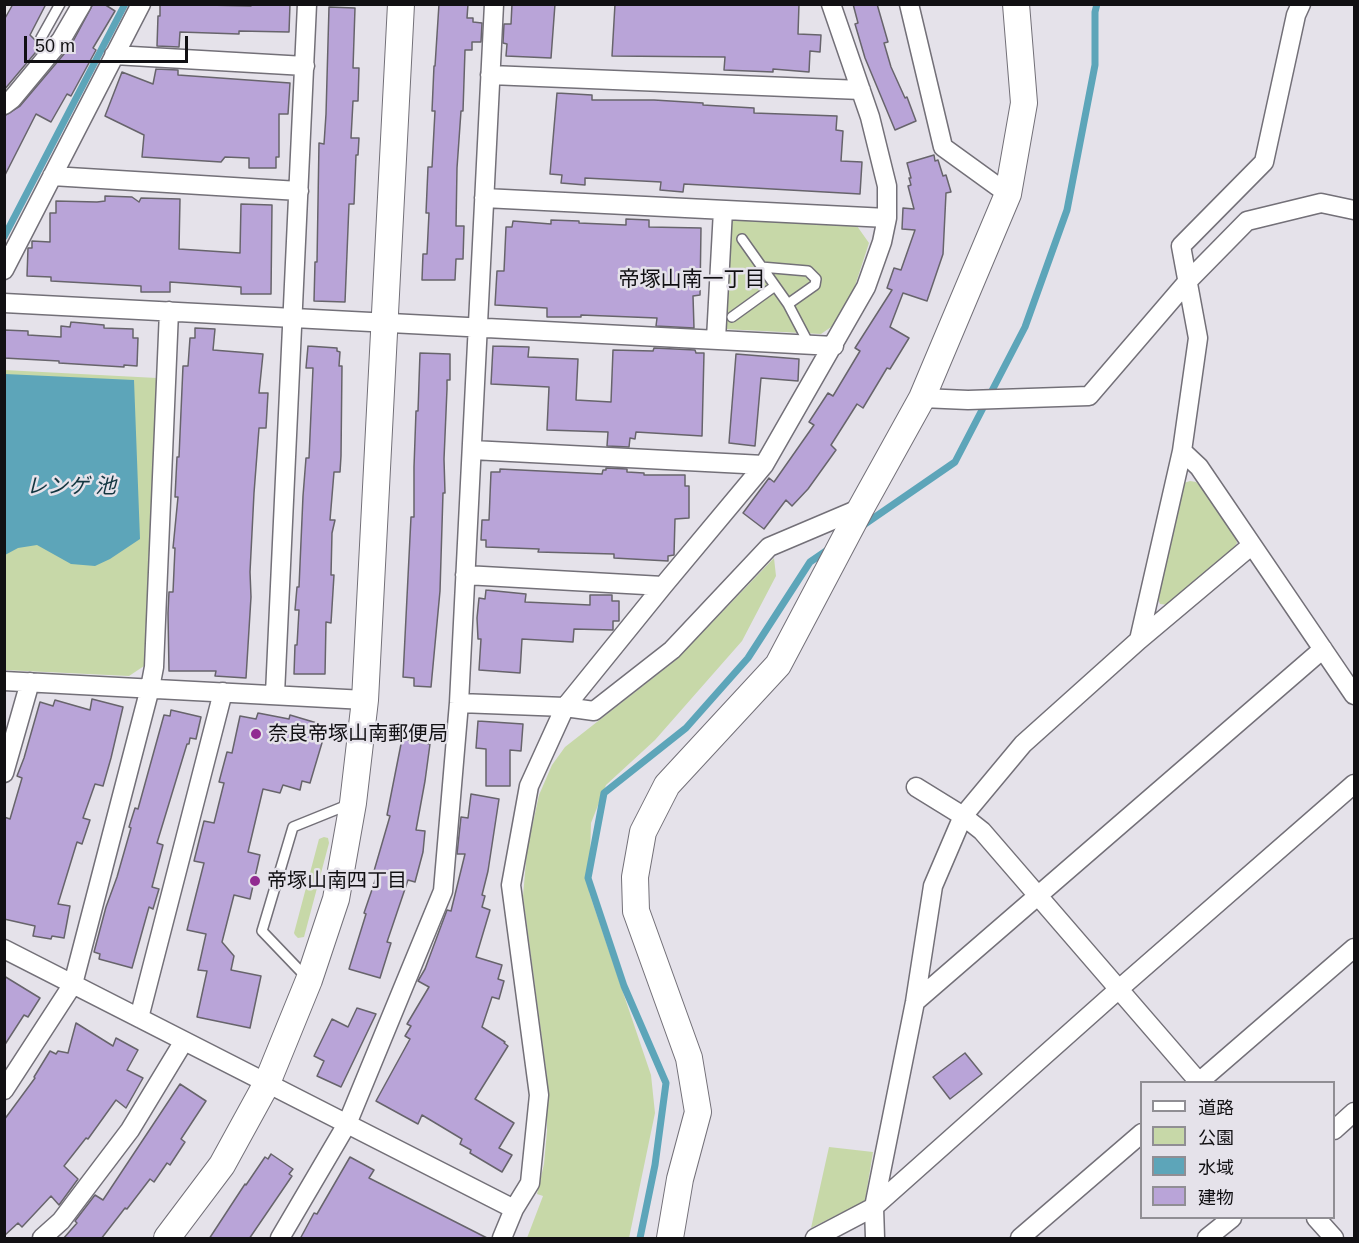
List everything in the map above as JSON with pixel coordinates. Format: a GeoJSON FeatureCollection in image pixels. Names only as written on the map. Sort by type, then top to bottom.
{"type":"FeatureCollection","features":[{"type":"Feature","properties":{"kind":"street"},"geometry":{"type":"LineString","coordinates":[[4,105],[12,99],[62,40],[82,4]]}},
{"type":"Feature","properties":{"kind":"street"},"geometry":{"type":"LineString","coordinates":[[4,270],[141,4]]}},
{"type":"Feature","properties":{"kind":"street"},"geometry":{"type":"LineString","coordinates":[[275,694],[308,4]]}},
{"type":"Feature","properties":{"kind":"street"},"geometry":{"type":"LineString","coordinates":[[167,1239],[222,1165],[267,1083],[309,980],[336,899],[353,803],[365,700],[401,4]]}},
{"type":"Feature","properties":{"kind":"street"},"geometry":{"type":"LineString","coordinates":[[280,1239],[347,1124],[443,891],[459,703],[494,4]]}},
{"type":"Feature","properties":{"kind":"street"},"geometry":{"type":"LineString","coordinates":[[502,1239],[514,1209],[530,1183],[539,1095],[511,885],[529,786],[566,707],[764,465],[866,287],[882,242],[886,218],[886,186],[870,117],[831,4]]}},
{"type":"Feature","properties":{"kind":"street"},"geometry":{"type":"LineString","coordinates":[[909,4],[943,147],[1008,194]]}},
{"type":"Feature","properties":{"kind":"street"},"geometry":{"type":"LineString","coordinates":[[670,1239],[680,1179],[698,1112],[689,1058],[636,911],[636,877],[643,832],[667,785],[778,665],[922,398],[1008,194],[1024,103],[1016,4]]}},
{"type":"Feature","properties":{"kind":"street"},"geometry":{"type":"LineString","coordinates":[[1139,639],[1182,451],[1198,338],[1181,246],[1264,162],[1296,15],[1301,4]]}},
{"type":"Feature","properties":{"kind":"street"},"geometry":{"type":"LineString","coordinates":[[114,55],[304,66]]}},
{"type":"Feature","properties":{"kind":"street"},"geometry":{"type":"LineString","coordinates":[[490,75],[861,90]]}},
{"type":"Feature","properties":{"kind":"street"},"geometry":{"type":"LineString","coordinates":[[52,176],[299,191]]}},
{"type":"Feature","properties":{"kind":"street"},"geometry":{"type":"LineString","coordinates":[[484,198],[886,218]]}},
{"type":"Feature","properties":{"kind":"street"},"geometry":{"type":"LineString","coordinates":[[922,398],[968,400],[1089,396],[1188,282],[1247,221],[1321,202],[1354,210]]}},
{"type":"Feature","properties":{"kind":"street"},"geometry":{"type":"LineString","coordinates":[[716,339],[723,210]]}},
{"type":"Feature","properties":{"kind":"street"},"geometry":{"type":"LineString","coordinates":[[4,303],[834,346]]}},
{"type":"Feature","properties":{"kind":"street"},"geometry":{"type":"LineString","coordinates":[[4,1090],[73,984],[150,688],[154,655],[169,312]]}},
{"type":"Feature","properties":{"kind":"street"},"geometry":{"type":"LineString","coordinates":[[472,450],[764,465]]}},
{"type":"Feature","properties":{"kind":"street"},"geometry":{"type":"LineString","coordinates":[[1182,451],[1199,467],[1354,695]]}},
{"type":"Feature","properties":{"kind":"street"},"geometry":{"type":"LineString","coordinates":[[459,703],[566,707],[594,711],[672,650],[769,547],[861,508]]}},
{"type":"Feature","properties":{"kind":"street"},"geometry":{"type":"LineString","coordinates":[[875,1239],[874,1207],[915,1002],[933,886],[963,816],[1023,744],[1139,639],[1252,545]]}},
{"type":"Feature","properties":{"kind":"street"},"geometry":{"type":"LineString","coordinates":[[465,575],[663,586]]}},
{"type":"Feature","properties":{"kind":"street"},"geometry":{"type":"LineString","coordinates":[[915,1002],[1323,649]]}},
{"type":"Feature","properties":{"kind":"street"},"geometry":{"type":"LineString","coordinates":[[4,681],[365,700]]}},
{"type":"Feature","properties":{"kind":"street"},"geometry":{"type":"LineString","coordinates":[[4,773],[30,682]]}},
{"type":"Feature","properties":{"kind":"street"},"geometry":{"type":"LineString","coordinates":[[139,1018],[223,692]]}},
{"type":"Feature","properties":{"kind":"street"},"geometry":{"type":"LineString","coordinates":[[815,1239],[874,1207],[1354,784]]}},
{"type":"Feature","properties":{"kind":"street"},"geometry":{"type":"LineString","coordinates":[[916,787],[963,816],[981,831],[1198,1081]]}},
{"type":"Feature","properties":{"kind":"street"},"geometry":{"type":"LineString","coordinates":[[1200,1081],[1354,948]]}},
{"type":"Feature","properties":{"kind":"street"},"geometry":{"type":"LineString","coordinates":[[4,949],[514,1209]]}},
{"type":"Feature","properties":{"kind":"street"},"geometry":{"type":"LineString","coordinates":[[42,1239],[61,1221],[130,1130],[184,1041]]}},
{"type":"Feature","properties":{"kind":"street"},"geometry":{"type":"LineString","coordinates":[[1335,1129],[1354,1112]]}},
{"type":"Feature","properties":{"kind":"street"},"geometry":{"type":"LineString","coordinates":[[1020,1239],[1140,1135]]}},
{"type":"Feature","properties":{"kind":"street"},"geometry":{"type":"LineString","coordinates":[[1207,1239],[1231,1219]]}},
{"type":"Feature","properties":{"kind":"street"},"geometry":{"type":"LineString","coordinates":[[1317,1219],[1334,1239]]}},
{"type":"Feature","properties":{"kind":"lane"},"geometry":{"type":"LineString","coordinates":[[40,38],[60,4]]}},
{"type":"Feature","properties":{"kind":"lane"},"geometry":{"type":"LineString","coordinates":[[742,239],[788,304],[809,344]]}},
{"type":"Feature","properties":{"kind":"lane"},"geometry":{"type":"LineString","coordinates":[[761,267],[808,272],[816,279],[815,285],[788,304]]}},
{"type":"Feature","properties":{"kind":"lane"},"geometry":{"type":"LineString","coordinates":[[732,317],[775,286]]}},
{"type":"Feature","properties":{"kind":"lane"},"geometry":{"type":"LineString","coordinates":[[309,980],[262,931],[293,827],[353,803]]}},
{"type":"Feature","properties":{"kind":"green space"},"geometry":{"type":"Polygon","coordinates":[[[729,220],[857,226],[869,243],[853,292],[834,325],[821,334],[724,329],[729,220]]]}},
{"type":"Feature","properties":{"kind":"green space"},"geometry":{"type":"Polygon","coordinates":[[[4,370],[157,378],[144,666],[129,676],[5,670],[4,370]]]}},
{"type":"Feature","properties":{"kind":"green space"},"geometry":{"type":"Polygon","coordinates":[[[1196,482],[1202,488],[1236,538],[1237,543],[1232,551],[1169,605],[1160,604],[1158,599],[1180,488],[1184,483],[1196,482]]]}},
{"type":"Feature","properties":{"kind":"green space"},"geometry":{"type":"Polygon","coordinates":[[[774,558],[776,576],[742,641],[655,740],[606,785],[591,823],[589,892],[651,1075],[655,1113],[629,1238],[527,1238],[543,1196],[537,1194],[544,1164],[547,1131],[547,1077],[523,896],[527,850],[539,795],[552,765],[565,747],[676,660],[774,558]]]}},
{"type":"Feature","properties":{"kind":"green space"},"geometry":{"type":"Polygon","coordinates":[[[328,838],[329,843],[304,937],[298,938],[294,933],[319,839],[328,838]]]}},
{"type":"Feature","properties":{"kind":"green space"},"geometry":{"type":"Polygon","coordinates":[[[829,1147],[873,1152],[865,1201],[811,1228],[829,1147]]]}},
{"type":"Feature","properties":{"kind":"water","name":"レンゲ 池"},"geometry":{"type":"Polygon","coordinates":[[[5,374],[134,380],[140,539],[95,566],[71,564],[37,545],[18,548],[5,555],[5,374]]]}},
{"type":"Feature","properties":{"kind":"building"},"geometry":{"type":"Polygon","coordinates":[[[13,4],[46,4],[30,35],[41,46],[4,90],[4,20],[13,4]]]}},
{"type":"Feature","properties":{"kind":"building"},"geometry":{"type":"Polygon","coordinates":[[[93,4],[104,4],[115,11],[93,48],[96,50],[71,96],[67,94],[51,122],[36,114],[4,177],[4,116],[20,106],[70,47],[93,4]]]}},
{"type":"Feature","properties":{"kind":"building"},"geometry":{"type":"Polygon","coordinates":[[[160,4],[251,6],[251,4],[290,4],[289,32],[239,31],[239,34],[180,32],[179,47],[157,46],[160,4]]]}},
{"type":"Feature","properties":{"kind":"building"},"geometry":{"type":"Polygon","coordinates":[[[439,4],[468,4],[467,18],[473,18],[473,22],[482,23],[481,42],[472,42],[472,50],[465,50],[463,111],[461,111],[457,168],[456,226],[464,226],[463,259],[456,259],[455,280],[422,280],[423,254],[427,254],[428,167],[432,167],[435,111],[432,111],[439,4]]]}},
{"type":"Feature","properties":{"kind":"building"},"geometry":{"type":"Polygon","coordinates":[[[512,4],[555,4],[551,58],[506,56],[507,44],[503,43],[504,24],[511,24],[512,4]]]}},
{"type":"Feature","properties":{"kind":"building"},"geometry":{"type":"Polygon","coordinates":[[[615,4],[799,4],[798,34],[821,35],[820,52],[810,51],[809,72],[773,69],[773,72],[724,70],[725,57],[612,56],[615,4]]]}},
{"type":"Feature","properties":{"kind":"building"},"geometry":{"type":"Polygon","coordinates":[[[853,4],[877,4],[888,42],[884,43],[891,67],[905,98],[907,97],[916,121],[895,130],[865,58],[855,24],[858,23],[853,4]]]}},
{"type":"Feature","properties":{"kind":"building"},"geometry":{"type":"Polygon","coordinates":[[[329,7],[355,8],[353,68],[359,68],[358,101],[353,101],[351,138],[359,138],[358,155],[356,155],[354,204],[349,204],[345,302],[314,301],[319,143],[324,144],[329,7]]]}},
{"type":"Feature","properties":{"kind":"building"},"geometry":{"type":"Polygon","coordinates":[[[156,69],[178,70],[178,75],[290,83],[288,114],[279,114],[279,157],[276,157],[276,168],[249,168],[249,158],[225,157],[221,162],[142,157],[144,135],[105,116],[122,72],[153,84],[156,69]]]}},
{"type":"Feature","properties":{"kind":"building"},"geometry":{"type":"Polygon","coordinates":[[[557,93],[592,95],[592,100],[703,103],[703,105],[754,108],[754,113],[837,116],[836,130],[843,131],[841,161],[862,162],[860,194],[684,184],[683,192],[660,190],[661,182],[585,178],[585,185],[561,183],[562,175],[550,174],[557,93]]]}},
{"type":"Feature","properties":{"kind":"building"},"geometry":{"type":"Polygon","coordinates":[[[934,155],[943,176],[946,175],[951,192],[946,193],[943,254],[927,301],[903,293],[890,327],[909,338],[890,369],[887,368],[863,408],[857,404],[831,445],[836,450],[808,489],[792,506],[786,500],[764,529],[743,513],[769,478],[774,482],[814,425],[809,422],[828,393],[833,396],[860,351],[855,348],[892,290],[887,288],[894,268],[901,270],[915,230],[902,229],[903,208],[914,209],[908,186],[911,185],[909,178],[911,178],[907,163],[934,155]]]}},
{"type":"Feature","properties":{"kind":"building"},"geometry":{"type":"Polygon","coordinates":[[[105,196],[132,197],[139,202],[141,198],[180,199],[179,249],[240,253],[241,204],[272,205],[271,294],[241,294],[241,287],[170,282],[170,292],[141,292],[141,286],[51,281],[51,277],[27,276],[28,248],[32,248],[32,241],[50,242],[50,213],[56,213],[56,201],[97,202],[105,201],[105,196]]]}},
{"type":"Feature","properties":{"kind":"building"},"geometry":{"type":"Polygon","coordinates":[[[626,219],[649,220],[649,227],[701,228],[700,295],[693,296],[694,328],[656,326],[657,318],[581,315],[581,317],[547,317],[547,308],[495,305],[497,271],[504,271],[506,227],[512,227],[513,221],[551,224],[551,220],[626,225],[626,219]]]}},
{"type":"Feature","properties":{"kind":"building"},"geometry":{"type":"Polygon","coordinates":[[[71,322],[104,325],[104,328],[133,329],[133,338],[138,338],[137,366],[4,358],[4,330],[28,331],[28,335],[61,337],[61,326],[70,327],[71,322]]]}},
{"type":"Feature","properties":{"kind":"building"},"geometry":{"type":"Polygon","coordinates":[[[195,328],[215,329],[213,350],[263,354],[259,393],[268,393],[266,428],[259,428],[246,678],[215,676],[216,671],[169,671],[168,613],[169,592],[173,592],[175,548],[173,548],[178,497],[175,497],[183,366],[188,366],[190,338],[195,338],[195,328]]]}},
{"type":"Feature","properties":{"kind":"building"},"geometry":{"type":"Polygon","coordinates":[[[308,346],[337,348],[340,352],[339,366],[342,366],[341,456],[340,472],[334,472],[330,520],[335,520],[332,533],[331,575],[334,575],[331,623],[326,622],[325,674],[294,674],[299,610],[295,610],[297,587],[299,587],[306,458],[309,458],[313,368],[306,368],[308,346]]]}},
{"type":"Feature","properties":{"kind":"building"},"geometry":{"type":"Polygon","coordinates":[[[493,346],[529,347],[528,357],[578,359],[576,400],[611,402],[613,350],[653,351],[654,348],[695,350],[696,353],[704,353],[702,436],[636,432],[635,439],[630,438],[629,447],[607,446],[608,432],[547,430],[549,387],[491,384],[493,346]]]}},
{"type":"Feature","properties":{"kind":"building"},"geometry":{"type":"Polygon","coordinates":[[[420,353],[450,354],[450,380],[447,380],[440,591],[431,687],[414,686],[414,678],[403,677],[411,517],[414,517],[416,411],[418,411],[420,353]]]}},
{"type":"Feature","properties":{"kind":"building"},"geometry":{"type":"Polygon","coordinates":[[[736,354],[799,359],[798,381],[761,378],[755,446],[729,443],[736,354]]]}},
{"type":"Feature","properties":{"kind":"building"},"geometry":{"type":"Polygon","coordinates":[[[606,468],[627,469],[627,472],[644,473],[644,475],[685,475],[685,486],[689,486],[689,518],[675,519],[674,555],[668,556],[668,561],[614,558],[614,554],[538,552],[539,549],[486,547],[486,540],[481,540],[482,520],[489,520],[491,472],[500,472],[500,469],[602,474],[606,468]]]}},
{"type":"Feature","properties":{"kind":"building"},"geometry":{"type":"Polygon","coordinates":[[[486,590],[526,594],[525,602],[590,605],[590,595],[612,595],[612,601],[619,601],[619,621],[613,621],[613,630],[574,629],[573,642],[522,639],[520,673],[479,670],[481,639],[478,639],[477,618],[479,598],[485,599],[486,590]]]}},
{"type":"Feature","properties":{"kind":"building"},"geometry":{"type":"Polygon","coordinates":[[[92,699],[123,707],[111,758],[103,786],[95,784],[83,818],[90,820],[82,844],[77,842],[58,904],[70,906],[64,938],[52,936],[51,939],[33,936],[35,926],[4,919],[4,817],[10,819],[22,778],[17,776],[40,702],[53,706],[55,700],[90,710],[92,699]]]}},
{"type":"Feature","properties":{"kind":"building"},"geometry":{"type":"Polygon","coordinates":[[[171,710],[201,717],[196,739],[190,738],[187,744],[157,843],[163,845],[152,887],[159,889],[153,909],[149,907],[132,968],[99,959],[100,954],[94,952],[131,828],[129,827],[135,808],[138,809],[164,715],[170,716],[171,710]]]}},
{"type":"Feature","properties":{"kind":"building"},"geometry":{"type":"Polygon","coordinates":[[[258,713],[289,719],[290,715],[327,726],[310,783],[302,781],[300,790],[283,785],[280,793],[263,789],[248,852],[260,855],[250,899],[234,895],[222,942],[234,956],[231,970],[261,976],[250,1028],[197,1017],[207,971],[198,970],[206,934],[187,930],[204,863],[194,861],[204,821],[214,823],[224,783],[219,782],[227,752],[232,753],[240,716],[256,719],[258,713]]]}},
{"type":"Feature","properties":{"kind":"building"},"geometry":{"type":"Polygon","coordinates":[[[478,721],[523,724],[521,751],[510,750],[510,786],[486,786],[486,749],[476,748],[478,721]]]}},
{"type":"Feature","properties":{"kind":"building"},"geometry":{"type":"Polygon","coordinates":[[[402,739],[430,744],[416,830],[425,831],[423,852],[415,882],[408,880],[387,942],[391,943],[380,978],[349,969],[378,872],[374,871],[390,816],[387,815],[402,739]]]}},
{"type":"Feature","properties":{"kind":"building"},"geometry":{"type":"Polygon","coordinates":[[[471,794],[499,799],[482,895],[485,896],[482,907],[490,910],[476,957],[502,965],[498,979],[504,981],[499,999],[492,997],[482,1027],[508,1046],[475,1099],[514,1123],[499,1148],[512,1155],[502,1172],[470,1153],[471,1150],[460,1144],[462,1139],[422,1115],[418,1124],[376,1101],[410,1039],[405,1036],[411,1026],[407,1024],[429,987],[418,981],[425,969],[447,910],[451,911],[465,854],[457,854],[461,817],[468,818],[471,794]]]}},
{"type":"Feature","properties":{"kind":"building"},"geometry":{"type":"Polygon","coordinates":[[[4,976],[40,998],[28,1017],[24,1015],[4,1046],[4,976]]]}},
{"type":"Feature","properties":{"kind":"building"},"geometry":{"type":"Polygon","coordinates":[[[357,1008],[376,1014],[341,1087],[317,1076],[324,1061],[314,1056],[332,1019],[348,1027],[357,1008]]]}},
{"type":"Feature","properties":{"kind":"building"},"geometry":{"type":"Polygon","coordinates":[[[76,1023],[113,1046],[116,1038],[138,1050],[127,1070],[143,1078],[126,1108],[116,1100],[88,1139],[86,1138],[64,1166],[78,1179],[59,1205],[51,1196],[22,1227],[18,1223],[4,1236],[4,1120],[35,1078],[50,1051],[56,1054],[58,1051],[68,1053],[76,1023]]]}},
{"type":"Feature","properties":{"kind":"building"},"geometry":{"type":"Polygon","coordinates":[[[965,1053],[982,1074],[950,1099],[933,1077],[965,1053]]]}},
{"type":"Feature","properties":{"kind":"building"},"geometry":{"type":"Polygon","coordinates":[[[180,1084],[206,1101],[181,1139],[185,1142],[170,1165],[167,1163],[154,1182],[150,1179],[101,1239],[63,1239],[77,1223],[75,1221],[95,1195],[103,1200],[180,1084]]]}},
{"type":"Feature","properties":{"kind":"building"},"geometry":{"type":"Polygon","coordinates":[[[271,1154],[293,1169],[289,1174],[292,1176],[249,1239],[209,1239],[245,1184],[265,1157],[268,1159],[271,1154]]]}},
{"type":"Feature","properties":{"kind":"building"},"geometry":{"type":"Polygon","coordinates":[[[350,1157],[374,1170],[369,1178],[489,1239],[300,1239],[350,1157]]]}},
{"type":"Feature","properties":{"kind":"waterway"},"geometry":{"type":"LineString","coordinates":[[4,237],[125,4]]}},
{"type":"Feature","properties":{"kind":"waterway"},"geometry":{"type":"LineString","coordinates":[[862,526],[955,462],[1025,327],[1067,210],[1095,65],[1097,4]]}},
{"type":"Feature","properties":{"kind":"waterway"},"geometry":{"type":"LineString","coordinates":[[640,1238],[655,1165],[666,1083],[624,986],[588,878],[604,793],[686,728],[748,658],[810,562],[829,549]]}},
{"type":"Feature","properties":{"kind":"place","name":"奈良帝塚山南郵便局"},"geometry":{"type":"Point","coordinates":[256,734]}},
{"type":"Feature","properties":{"kind":"place","name":"帝塚山南四丁目"},"geometry":{"type":"Point","coordinates":[255,881]}},
{"type":"Feature","properties":{"kind":"district","name":"帝塚山南一丁目"},"geometry":{"type":"Point","coordinates":[692,280]}}]}
